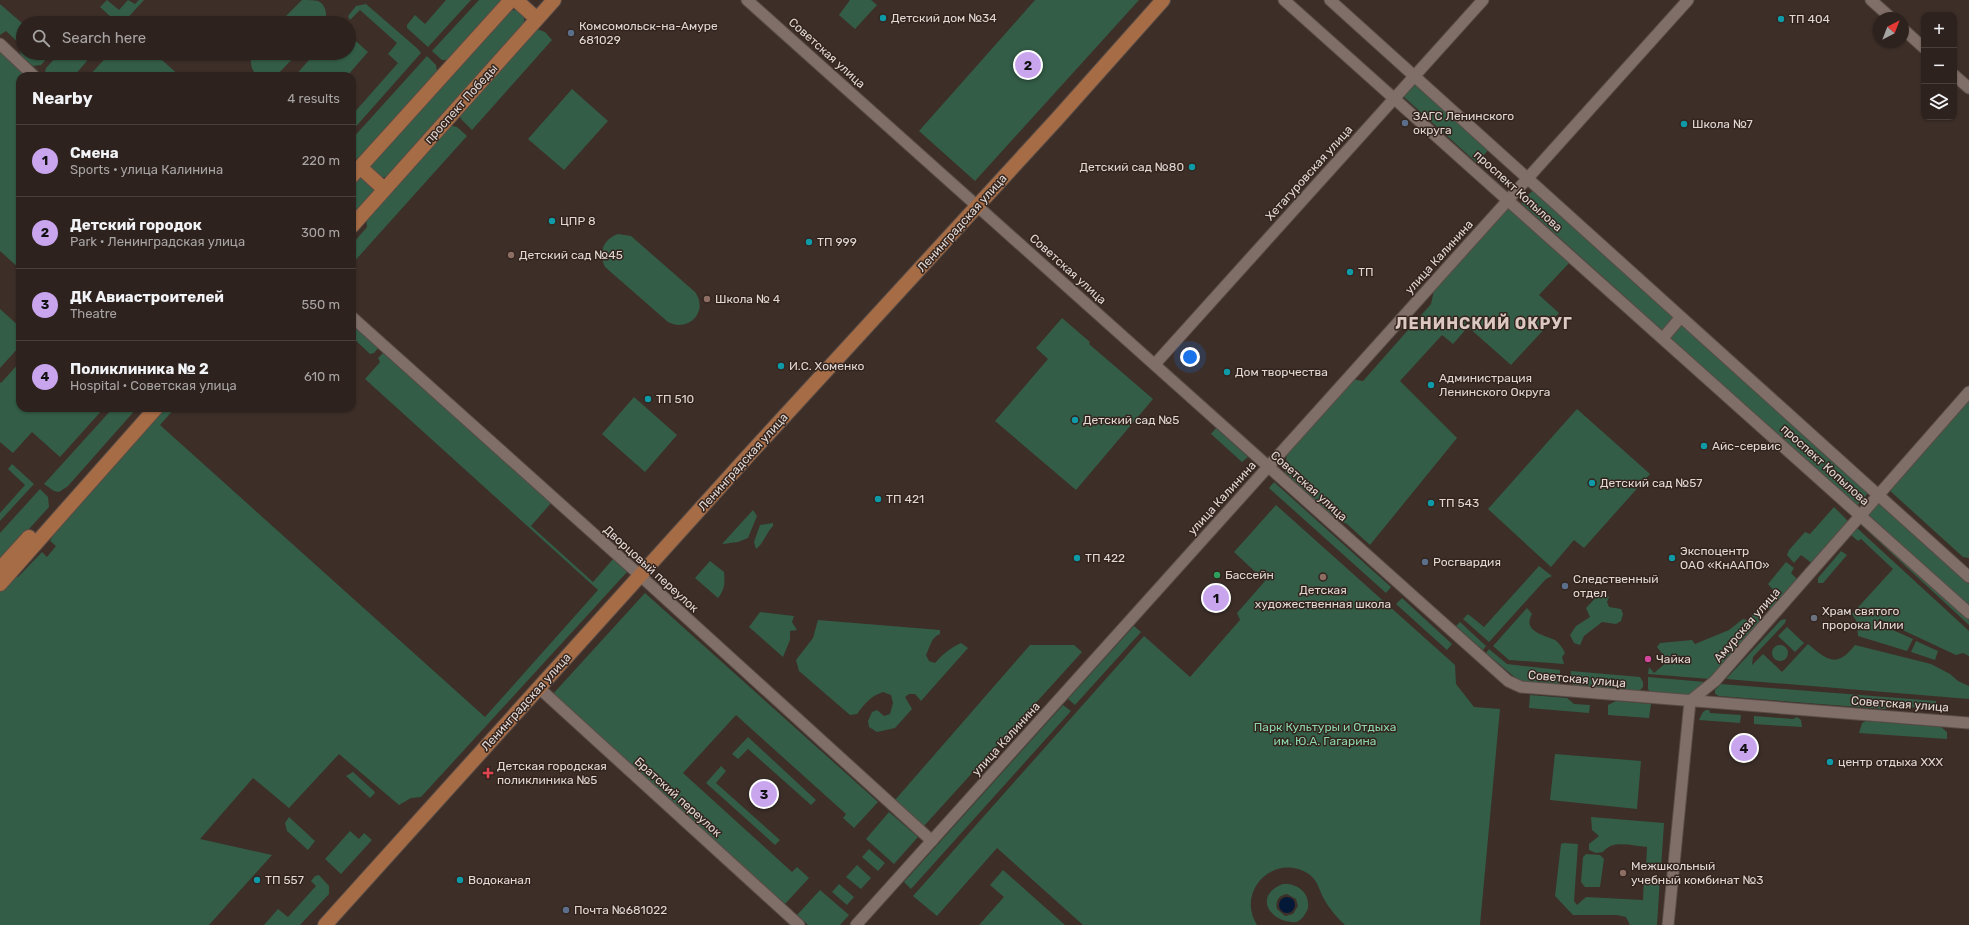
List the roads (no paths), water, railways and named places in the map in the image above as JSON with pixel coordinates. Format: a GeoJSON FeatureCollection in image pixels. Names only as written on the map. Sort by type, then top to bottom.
{"type":"FeatureCollection","features":[{"type":"Feature","properties":{"kind":"main road"},"geometry":{"type":"LineString","coordinates":[[384,190],[356,172],[511,0]]}},
{"type":"Feature","properties":{"kind":"main road"},"geometry":{"type":"LineString","coordinates":[[516,0],[537,19]]}},
{"type":"Feature","properties":{"kind":"main road","name":"проспект Победы"},"geometry":{"type":"LineString","coordinates":[[356,222],[554,0]]}},
{"type":"Feature","properties":{"kind":"main road","name":"Ленинградская улица"},"geometry":{"type":"LineString","coordinates":[[325,925],[538,688],[1057,119],[1163,0]]}},
{"type":"Feature","properties":{"kind":"main road"},"geometry":{"type":"LineString","coordinates":[[0,584],[141,412]]}},
{"type":"Feature","properties":{"kind":"main road"},"geometry":{"type":"LineString","coordinates":[[0,569],[64,505],[152,412]]}},
{"type":"Feature","properties":{"kind":"street","name":"Советская улица"},"geometry":{"type":"LineString","coordinates":[[748,0],[1508,681],[1521,687],[1969,723]]}},
{"type":"Feature","properties":{"kind":"street","name":"проспект Копылова"},"geometry":{"type":"LineString","coordinates":[[1284,0],[1969,613]]}},
{"type":"Feature","properties":{"kind":"street","name":"проспект Копылова"},"geometry":{"type":"LineString","coordinates":[[1330,0],[1969,577]]}},
{"type":"Feature","properties":{"kind":"street","name":"Хетагуровская улица"},"geometry":{"type":"LineString","coordinates":[[1155,364],[1483,0]]}},
{"type":"Feature","properties":{"kind":"street","name":"улица Калинина"},"geometry":{"type":"LineString","coordinates":[[856,925],[1688,0]]}},
{"type":"Feature","properties":{"kind":"street"},"geometry":{"type":"LineString","coordinates":[[1871,0],[1884,12]]}},
{"type":"Feature","properties":{"kind":"street"},"geometry":{"type":"LineString","coordinates":[[1909,34],[1921,45]]}},
{"type":"Feature","properties":{"kind":"street"},"geometry":{"type":"LineString","coordinates":[[0,44],[16,59]]}},
{"type":"Feature","properties":{"kind":"street"},"geometry":{"type":"LineString","coordinates":[[17,60],[30,72]]}},
{"type":"Feature","properties":{"kind":"street"},"geometry":{"type":"LineString","coordinates":[[1957,78],[1969,88]]}},
{"type":"Feature","properties":{"kind":"street"},"geometry":{"type":"LineString","coordinates":[[1663,338],[1681,317]]}},
{"type":"Feature","properties":{"kind":"street","name":"Дворцовый переулок"},"geometry":{"type":"LineString","coordinates":[[356,322],[640,576],[932,841]]}},
{"type":"Feature","properties":{"kind":"street","name":"Амурская улица"},"geometry":{"type":"LineString","coordinates":[[1690,701],[1715,682],[1969,392]]}},
{"type":"Feature","properties":{"kind":"street","name":"Братский переулок"},"geometry":{"type":"LineString","coordinates":[[538,688],[800,925]]}},
{"type":"Feature","properties":{"kind":"street"},"geometry":{"type":"LineString","coordinates":[[1668,925],[1690,701]]}},
{"type":"Feature","properties":{"kind":"water"},"geometry":{"type":"Polygon","coordinates":[[[1287,897],[1294,902],[1295,905],[1290,912],[1287,913],[1280,908],[1279,905],[1284,898],[1287,897]]]}},
{"type":"Feature","properties":{"kind":"place","name":"Детский дом №34"},"geometry":{"type":"Point","coordinates":[883,18]}},
{"type":"Feature","properties":{"kind":"place","name":"ТП 404"},"geometry":{"type":"Point","coordinates":[1781,19]}},
{"type":"Feature","properties":{"kind":"place","name":"Комсомольск-на-Амуре 681029"},"geometry":{"type":"Point","coordinates":[571,33]}},
{"type":"Feature","properties":{"kind":"place","name":"Детский городок"},"geometry":{"type":"Point","coordinates":[1028,65]}},
{"type":"Feature","properties":{"kind":"place","name":"ЗАГС Ленинского округа"},"geometry":{"type":"Point","coordinates":[1405,123]}},
{"type":"Feature","properties":{"kind":"place","name":"Школа №7"},"geometry":{"type":"Point","coordinates":[1684,124]}},
{"type":"Feature","properties":{"kind":"place","name":"Детский сад №80"},"geometry":{"type":"Point","coordinates":[1192,167]}},
{"type":"Feature","properties":{"kind":"place","name":"ЦПР 8"},"geometry":{"type":"Point","coordinates":[552,221]}},
{"type":"Feature","properties":{"kind":"place","name":"ТП 999"},"geometry":{"type":"Point","coordinates":[809,242]}},
{"type":"Feature","properties":{"kind":"place","name":"Детский сад №45"},"geometry":{"type":"Point","coordinates":[511,255]}},
{"type":"Feature","properties":{"kind":"place","name":"ТП"},"geometry":{"type":"Point","coordinates":[1350,272]}},
{"type":"Feature","properties":{"kind":"place","name":"Школа № 4"},"geometry":{"type":"Point","coordinates":[707,299]}},
{"type":"Feature","properties":{"kind":"place","name":"И.С. Хоменко"},"geometry":{"type":"Point","coordinates":[781,366]}},
{"type":"Feature","properties":{"kind":"place","name":"Дом творчества"},"geometry":{"type":"Point","coordinates":[1227,372]}},
{"type":"Feature","properties":{"kind":"place","name":"Администрация Ленинского Округа"},"geometry":{"type":"Point","coordinates":[1431,385]}},
{"type":"Feature","properties":{"kind":"place","name":"ТП 510"},"geometry":{"type":"Point","coordinates":[648,399]}},
{"type":"Feature","properties":{"kind":"place","name":"Детский сад №5"},"geometry":{"type":"Point","coordinates":[1075,420]}},
{"type":"Feature","properties":{"kind":"place","name":"Айс-сервис"},"geometry":{"type":"Point","coordinates":[1704,446]}},
{"type":"Feature","properties":{"kind":"place","name":"Детский сад №57"},"geometry":{"type":"Point","coordinates":[1592,483]}},
{"type":"Feature","properties":{"kind":"place","name":"ТП 421"},"geometry":{"type":"Point","coordinates":[878,499]}},
{"type":"Feature","properties":{"kind":"place","name":"ТП 543"},"geometry":{"type":"Point","coordinates":[1431,503]}},
{"type":"Feature","properties":{"kind":"place","name":"ТП 422"},"geometry":{"type":"Point","coordinates":[1077,558]}},
{"type":"Feature","properties":{"kind":"place","name":"Экспоцентр ОАО «КнААПО»"},"geometry":{"type":"Point","coordinates":[1672,558]}},
{"type":"Feature","properties":{"kind":"place","name":"Росгвардия"},"geometry":{"type":"Point","coordinates":[1425,562]}},
{"type":"Feature","properties":{"kind":"place","name":"Бассейн"},"geometry":{"type":"Point","coordinates":[1217,575]}},
{"type":"Feature","properties":{"kind":"place","name":"Детская художественная школа"},"geometry":{"type":"Point","coordinates":[1323,577]}},
{"type":"Feature","properties":{"kind":"place","name":"Следственный отдел"},"geometry":{"type":"Point","coordinates":[1565,586]}},
{"type":"Feature","properties":{"kind":"place","name":"Смена"},"geometry":{"type":"Point","coordinates":[1216,598]}},
{"type":"Feature","properties":{"kind":"place","name":"Храм святого пророка Илии"},"geometry":{"type":"Point","coordinates":[1814,618]}},
{"type":"Feature","properties":{"kind":"place","name":"Чайка"},"geometry":{"type":"Point","coordinates":[1648,659]}},
{"type":"Feature","properties":{"kind":"place","name":"Поликлиника № 2"},"geometry":{"type":"Point","coordinates":[1744,748]}},
{"type":"Feature","properties":{"kind":"place","name":"центр отдыха ХХХ"},"geometry":{"type":"Point","coordinates":[1830,762]}},
{"type":"Feature","properties":{"kind":"place","name":"Детская городская поликлиника №5"},"geometry":{"type":"Point","coordinates":[488,773]}},
{"type":"Feature","properties":{"kind":"place","name":"ДК Авиастроителей"},"geometry":{"type":"Point","coordinates":[764,794]}},
{"type":"Feature","properties":{"kind":"place","name":"Межшкольный учебный комбинат №3"},"geometry":{"type":"Point","coordinates":[1623,873]}},
{"type":"Feature","properties":{"kind":"place","name":"ТП 557"},"geometry":{"type":"Point","coordinates":[257,880]}},
{"type":"Feature","properties":{"kind":"place","name":"Водоканал"},"geometry":{"type":"Point","coordinates":[460,880]}},
{"type":"Feature","properties":{"kind":"place","name":"Почта №681022"},"geometry":{"type":"Point","coordinates":[566,910]}},
{"type":"Feature","properties":{"kind":"district","name":"ЛЕНИНСКИЙ ОКРУГ"},"geometry":{"type":"Point","coordinates":[1484,323]}},
{"type":"Feature","properties":{"kind":"park label","name":"Парк Культуры и Отдыха им. Ю.А. Гагарина"},"geometry":{"type":"Point","coordinates":[1325,734]}}]}
